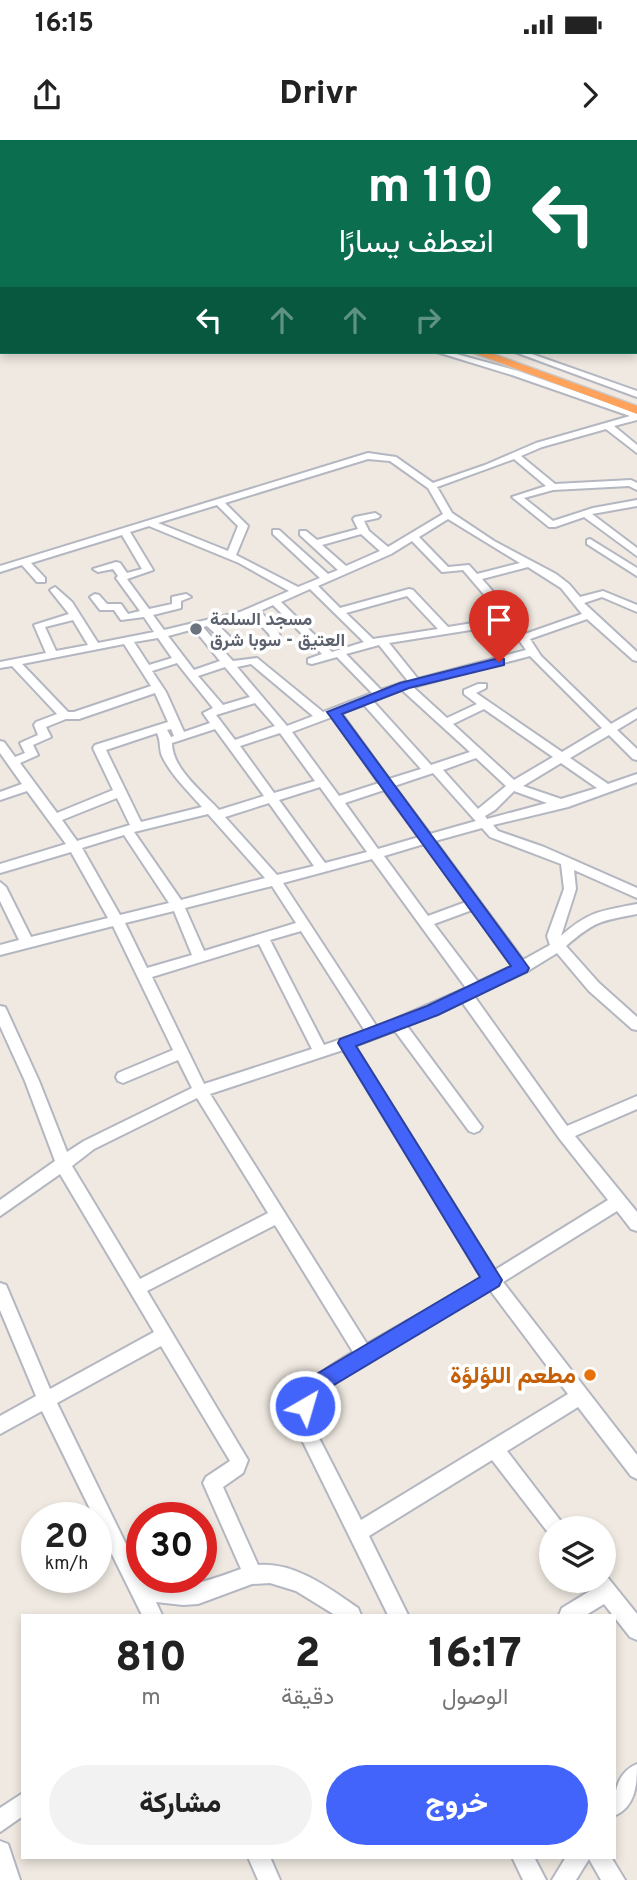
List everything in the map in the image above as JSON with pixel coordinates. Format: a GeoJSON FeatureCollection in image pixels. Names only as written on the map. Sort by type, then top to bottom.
{"type":"FeatureCollection","features":[{"type":"Feature","properties":{"kind":"highway"},"geometry":{"type":"LineString","coordinates":[[482,354],[636,417]]}},
{"type":"Feature","properties":{"kind":"highway"},"geometry":{"type":"LineString","coordinates":[[501,354],[637,403]]}},
{"type":"Feature","properties":{"kind":"street"},"geometry":{"type":"LineString","coordinates":[[448,354],[515,373],[636,417]]}},
{"type":"Feature","properties":{"kind":"street"},"geometry":{"type":"LineString","coordinates":[[525,354],[637,394]]}},
{"type":"Feature","properties":{"kind":"street"},"geometry":{"type":"LineString","coordinates":[[432,486],[488,467],[538,445],[609,427],[636,417]]}},
{"type":"Feature","properties":{"kind":"street"},"geometry":{"type":"LineString","coordinates":[[609,427],[637,450]]}},
{"type":"Feature","properties":{"kind":"street"},"geometry":{"type":"LineString","coordinates":[[514,455],[553,487]]}},
{"type":"Feature","properties":{"kind":"street"},"geometry":{"type":"LineString","coordinates":[[0,569],[373,456],[393,459],[432,486],[449,515],[565,586],[589,615],[637,658]]}},
{"type":"Feature","properties":{"kind":"street"},"geometry":{"type":"LineString","coordinates":[[637,487],[631,483],[553,487],[517,497],[551,525],[596,510],[637,503]]}},
{"type":"Feature","properties":{"kind":"street"},"geometry":{"type":"LineString","coordinates":[[219,502],[243,526],[231,556]]}},
{"type":"Feature","properties":{"kind":"street"},"geometry":{"type":"LineString","coordinates":[[0,665],[161,634],[253,610],[387,552],[449,515]]}},
{"type":"Feature","properties":{"kind":"street"},"geometry":{"type":"LineString","coordinates":[[587,515],[637,554]]}},
{"type":"Feature","properties":{"kind":"street"},"geometry":{"type":"LineString","coordinates":[[374,516],[358,519],[387,552]]}},
{"type":"Feature","properties":{"kind":"street"},"geometry":{"type":"LineString","coordinates":[[151,524],[231,556],[298,591]]}},
{"type":"Feature","properties":{"kind":"street"},"geometry":{"type":"LineString","coordinates":[[314,544],[365,530]]}},
{"type":"Feature","properties":{"kind":"street"},"geometry":{"type":"LineString","coordinates":[[124,577],[148,570],[125,532]]}},
{"type":"Feature","properties":{"kind":"street"},"geometry":{"type":"LineString","coordinates":[[276,532],[326,578]]}},
{"type":"Feature","properties":{"kind":"street"},"geometry":{"type":"LineString","coordinates":[[303,533],[344,570]]}},
{"type":"Feature","properties":{"kind":"street"},"geometry":{"type":"LineString","coordinates":[[413,536],[446,570],[465,567],[511,620],[533,652],[637,756]]}},
{"type":"Feature","properties":{"kind":"street"},"geometry":{"type":"LineString","coordinates":[[590,542],[637,573]]}},
{"type":"Feature","properties":{"kind":"street"},"geometry":{"type":"LineString","coordinates":[[619,561],[637,554]]}},
{"type":"Feature","properties":{"kind":"street"},"geometry":{"type":"LineString","coordinates":[[311,564],[329,557]]}},
{"type":"Feature","properties":{"kind":"street"},"geometry":{"type":"LineString","coordinates":[[25,562],[41,580]]}},
{"type":"Feature","properties":{"kind":"street"},"geometry":{"type":"LineString","coordinates":[[475,578],[531,563]]}},
{"type":"Feature","properties":{"kind":"street"},"geometry":{"type":"LineString","coordinates":[[98,569],[116,565],[124,577]]}},
{"type":"Feature","properties":{"kind":"street"},"geometry":{"type":"LineString","coordinates":[[124,577],[121,578],[179,659],[220,709]]}},
{"type":"Feature","properties":{"kind":"street"},"geometry":{"type":"LineString","coordinates":[[311,585],[377,642],[445,724],[513,786],[565,804]]}},
{"type":"Feature","properties":{"kind":"street"},"geometry":{"type":"LineString","coordinates":[[55,590],[76,616],[95,647]]}},
{"type":"Feature","properties":{"kind":"street"},"geometry":{"type":"LineString","coordinates":[[340,611],[409,592],[443,629]]}},
{"type":"Feature","properties":{"kind":"street"},"geometry":{"type":"LineString","coordinates":[[578,601],[603,594],[637,609]]}},
{"type":"Feature","properties":{"kind":"street"},"geometry":{"type":"LineString","coordinates":[[94,597],[104,608],[116,605],[125,618],[177,606],[176,599],[186,597]]}},
{"type":"Feature","properties":{"kind":"street"},"geometry":{"type":"LineString","coordinates":[[275,601],[379,694]]}},
{"type":"Feature","properties":{"kind":"street"},"geometry":{"type":"LineString","coordinates":[[253,610],[274,633],[277,641]]}},
{"type":"Feature","properties":{"kind":"street"},"geometry":{"type":"LineString","coordinates":[[523,638],[589,615]]}},
{"type":"Feature","properties":{"kind":"street"},"geometry":{"type":"LineString","coordinates":[[53,656],[39,625],[76,616]]}},
{"type":"Feature","properties":{"kind":"street"},"geometry":{"type":"LineString","coordinates":[[312,661],[377,642],[443,629],[511,620]]}},
{"type":"Feature","properties":{"kind":"street"},"geometry":{"type":"LineString","coordinates":[[210,623],[228,639],[213,646]]}},
{"type":"Feature","properties":{"kind":"street"},"geometry":{"type":"LineString","coordinates":[[197,626],[284,729],[378,854],[426,922],[564,1134],[637,1224]]}},
{"type":"Feature","properties":{"kind":"street"},"geometry":{"type":"LineString","coordinates":[[127,640],[157,688],[181,738]]}},
{"type":"Feature","properties":{"kind":"street"},"geometry":{"type":"LineString","coordinates":[[232,745],[321,717],[410,684],[477,669],[533,652]]}},
{"type":"Feature","properties":{"kind":"street"},"geometry":{"type":"LineString","coordinates":[[146,670],[179,659]]}},
{"type":"Feature","properties":{"kind":"street"},"geometry":{"type":"LineString","coordinates":[[192,674],[253,660],[321,717]]}},
{"type":"Feature","properties":{"kind":"street"},"geometry":{"type":"LineString","coordinates":[[16,663],[65,715]]}},
{"type":"Feature","properties":{"kind":"street"},"geometry":{"type":"LineString","coordinates":[[482,685],[467,691],[608,790]]}},
{"type":"Feature","properties":{"kind":"street"},"geometry":{"type":"LineString","coordinates":[[11,762],[32,755],[26,743],[45,737],[40,725],[157,688]]}},
{"type":"Feature","properties":{"kind":"street"},"geometry":{"type":"LineString","coordinates":[[259,698],[209,713],[323,869]]}},
{"type":"Feature","properties":{"kind":"street"},"geometry":{"type":"LineString","coordinates":[[366,700],[499,837],[567,862],[637,893]]}},
{"type":"Feature","properties":{"kind":"street"},"geometry":{"type":"LineString","coordinates":[[445,724],[484,705]]}},
{"type":"Feature","properties":{"kind":"street"},"geometry":{"type":"LineString","coordinates":[[334,712],[521,968]]}},
{"type":"Feature","properties":{"kind":"street"},"geometry":{"type":"LineString","coordinates":[[480,820],[513,786],[637,713]]}},
{"type":"Feature","properties":{"kind":"street"},"geometry":{"type":"LineString","coordinates":[[174,724],[99,748],[120,792],[132,829],[177,906],[200,957]]}},
{"type":"Feature","properties":{"kind":"street"},"geometry":{"type":"LineString","coordinates":[[166,743],[216,725]]}},
{"type":"Feature","properties":{"kind":"street"},"geometry":{"type":"LineString","coordinates":[[161,729],[166,753],[177,771],[276,882],[374,1034]]}},
{"type":"Feature","properties":{"kind":"street"},"geometry":{"type":"LineString","coordinates":[[0,745],[75,847],[116,920],[200,1090],[364,1355]]}},
{"type":"Feature","properties":{"kind":"street"},"geometry":{"type":"LineString","coordinates":[[338,801],[477,754]]}},
{"type":"Feature","properties":{"kind":"street"},"geometry":{"type":"LineString","coordinates":[[0,950],[276,882],[428,839],[480,820],[565,804],[637,778]]}},
{"type":"Feature","properties":{"kind":"street"},"geometry":{"type":"LineString","coordinates":[[0,869],[132,829],[270,799],[324,782]]}},
{"type":"Feature","properties":{"kind":"street"},"geometry":{"type":"LineString","coordinates":[[0,796],[29,786]]}},
{"type":"Feature","properties":{"kind":"street"},"geometry":{"type":"LineString","coordinates":[[54,819],[120,792]]}},
{"type":"Feature","properties":{"kind":"street"},"geometry":{"type":"LineString","coordinates":[[567,862],[570,889],[554,936],[557,947],[637,1025]]}},
{"type":"Feature","properties":{"kind":"street"},"geometry":{"type":"LineString","coordinates":[[0,887],[27,943]]}},
{"type":"Feature","properties":{"kind":"street"},"geometry":{"type":"LineString","coordinates":[[426,922],[475,904]]}},
{"type":"Feature","properties":{"kind":"street"},"geometry":{"type":"LineString","coordinates":[[0,1209],[103,1137],[200,1090],[374,1034],[521,968],[557,947],[585,922],[600,916],[637,909]]}},
{"type":"Feature","properties":{"kind":"street"},"geometry":{"type":"LineString","coordinates":[[142,975],[304,925]]}},
{"type":"Feature","properties":{"kind":"street"},"geometry":{"type":"LineString","coordinates":[[262,937],[320,1051]]}},
{"type":"Feature","properties":{"kind":"street"},"geometry":{"type":"LineString","coordinates":[[0,1011],[32,1081],[63,1163],[239,1460],[237,1467],[212,1483],[253,1575]]}},
{"type":"Feature","properties":{"kind":"street"},"geometry":{"type":"LineString","coordinates":[[398,1024],[474,1127]]}},
{"type":"Feature","properties":{"kind":"street"},"geometry":{"type":"LineString","coordinates":[[346,1043],[492,1280],[637,1470]]}},
{"type":"Feature","properties":{"kind":"street"},"geometry":{"type":"LineString","coordinates":[[123,1077],[180,1053]]}},
{"type":"Feature","properties":{"kind":"street"},"geometry":{"type":"LineString","coordinates":[[564,1134],[637,1102]]}},
{"type":"Feature","properties":{"kind":"street"},"geometry":{"type":"LineString","coordinates":[[398,1614],[309,1436],[304,1413],[308,1398],[317,1385],[364,1355],[618,1202]]}},
{"type":"Feature","properties":{"kind":"street"},"geometry":{"type":"LineString","coordinates":[[138,1288],[279,1215]]}},
{"type":"Feature","properties":{"kind":"street"},"geometry":{"type":"LineString","coordinates":[[0,1290],[46,1400],[126,1563]]}},
{"type":"Feature","properties":{"kind":"street"},"geometry":{"type":"LineString","coordinates":[[0,1425],[165,1335]]}},
{"type":"Feature","properties":{"kind":"street"},"geometry":{"type":"LineString","coordinates":[[357,1533],[580,1396]]}},
{"type":"Feature","properties":{"kind":"street"},"geometry":{"type":"LineString","coordinates":[[495,1449],[548,1516]]}},
{"type":"Feature","properties":{"kind":"street"},"geometry":{"type":"LineString","coordinates":[[217,1587],[253,1575],[269,1573],[312,1587],[350,1614]]}},
{"type":"Feature","properties":{"kind":"street"},"geometry":{"type":"LineString","coordinates":[[141,1593],[151,1614]]}},
{"type":"Feature","properties":{"kind":"street"},"geometry":{"type":"LineString","coordinates":[[161,1593],[201,1593]]}},
{"type":"Feature","properties":{"kind":"street"},"geometry":{"type":"LineString","coordinates":[[570,1614],[595,1593]]}},
{"type":"Feature","properties":{"kind":"street"},"geometry":{"type":"LineString","coordinates":[[608,1593],[637,1630]]}},
{"type":"Feature","properties":{"kind":"street"},"geometry":{"type":"LineString","coordinates":[[616,1803],[637,1774]]}},
{"type":"Feature","properties":{"kind":"street"},"geometry":{"type":"LineString","coordinates":[[0,1821],[21,1805]]}},
{"type":"Feature","properties":{"kind":"street"},"geometry":{"type":"LineString","coordinates":[[0,1853],[9,1880]]}},
{"type":"Feature","properties":{"kind":"street"},"geometry":{"type":"LineString","coordinates":[[259,1859],[269,1880]]}},
{"type":"Feature","properties":{"kind":"street"},"geometry":{"type":"LineString","coordinates":[[524,1859],[535,1880]]}},
{"type":"Feature","properties":{"kind":"street"},"geometry":{"type":"LineString","coordinates":[[563,1880],[578,1859]]}},
{"type":"Feature","properties":{"kind":"street"},"geometry":{"type":"LineString","coordinates":[[600,1859],[614,1880]]}},
{"type":"Feature","properties":{"kind":"place","name":"مسجد السلمة العتيق - سوبا شرق"},"geometry":{"type":"Point","coordinates":[196,629]}},
{"type":"Feature","properties":{"kind":"place","name":"مطعم اللؤلؤة"},"geometry":{"type":"Point","coordinates":[590,1375]}},
{"type":"Feature","properties":{"kind":"route"},"geometry":{"type":"LineString","coordinates":[[305,1406],[317,1385],[492,1280],[346,1043],[432,1010],[521,968],[334,712],[385,692],[499,662]]}}]}
